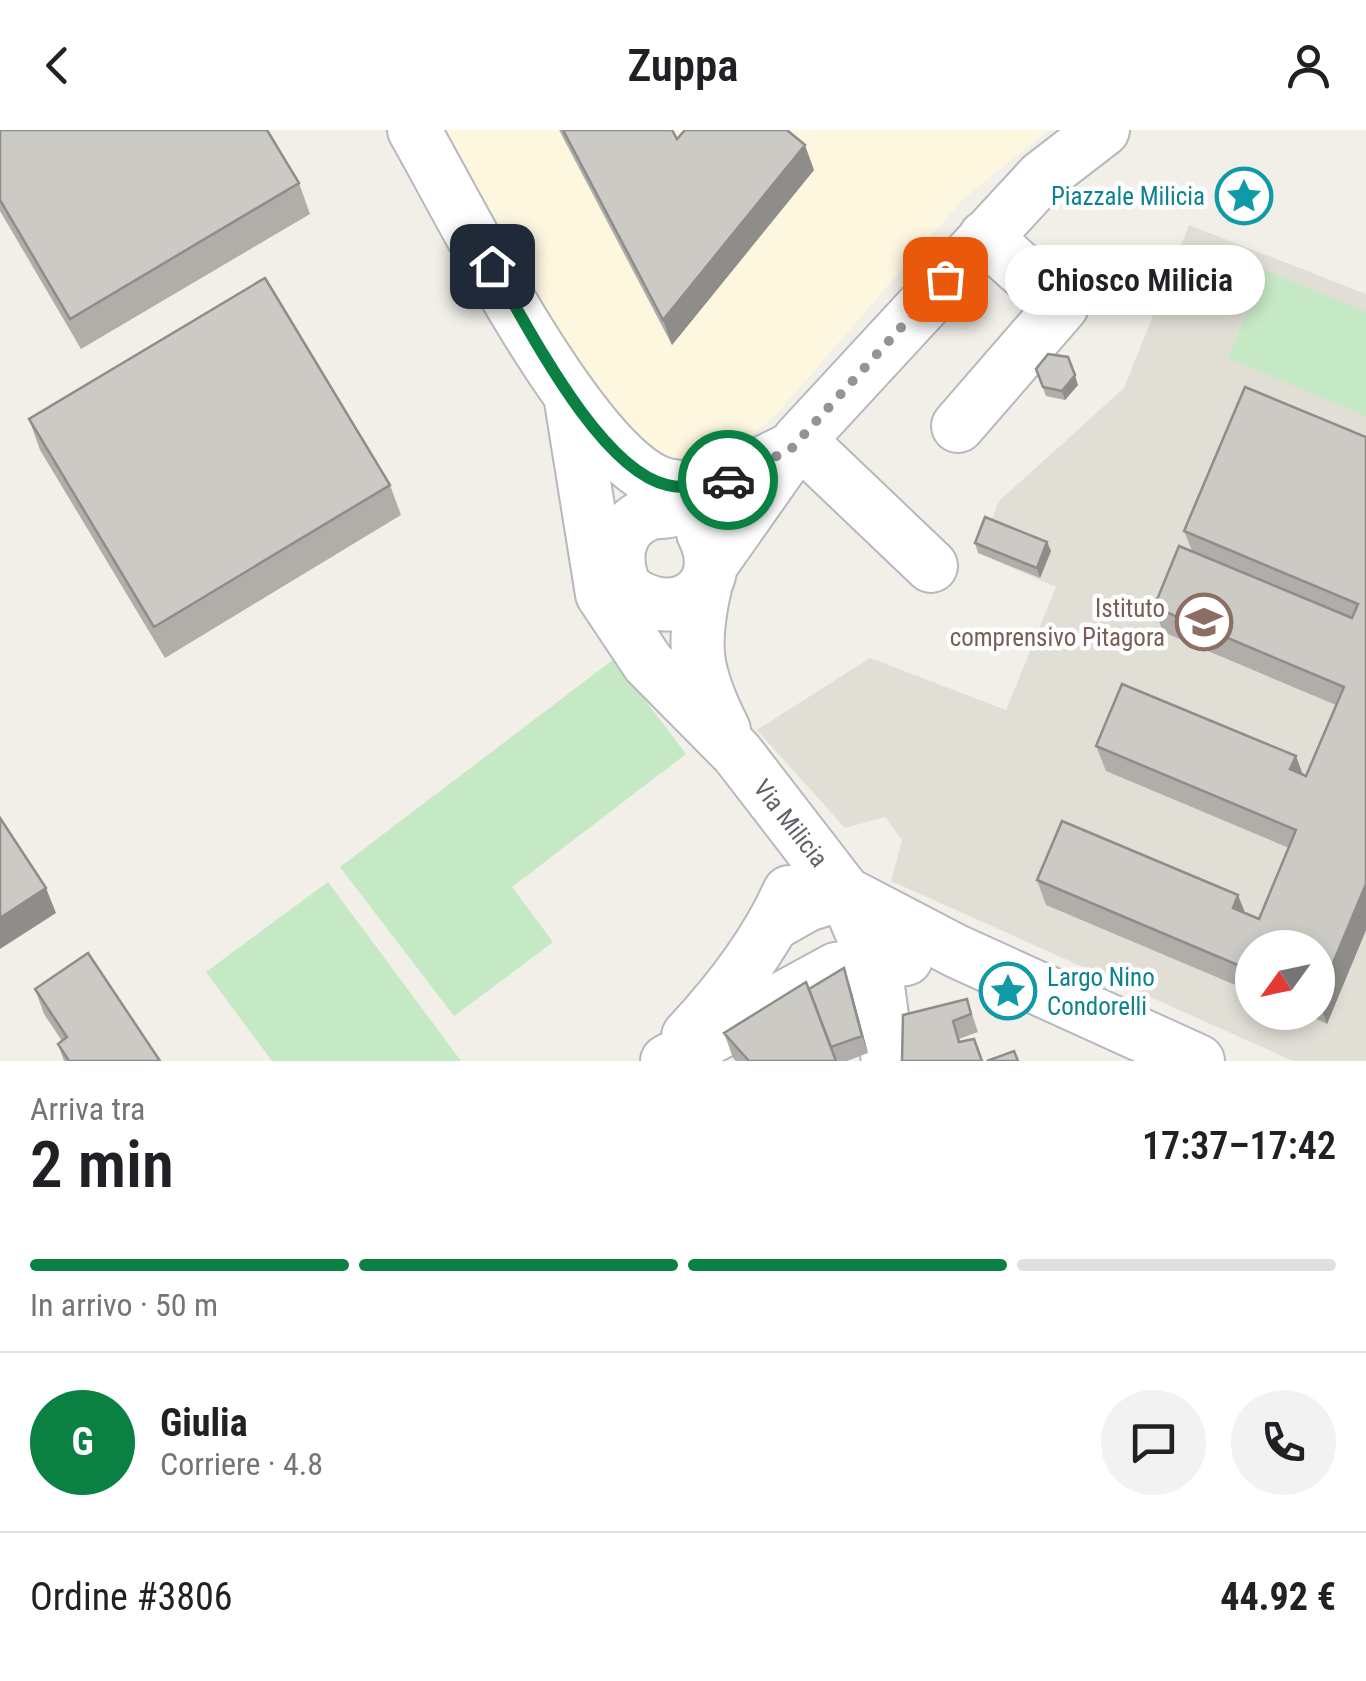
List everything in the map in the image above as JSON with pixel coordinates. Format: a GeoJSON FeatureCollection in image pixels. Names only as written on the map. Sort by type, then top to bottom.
{"type":"FeatureCollection","features":[{"type":"Feature","properties":{"kind":"street"},"geometry":{"type":"LineString","coordinates":[[414,130],[571,401],[636,472],[695,523],[701,686],[736,753]]}},
{"type":"Feature","properties":{"kind":"street"},"geometry":{"type":"LineString","coordinates":[[695,523],[795,444],[1042,177],[1103,130]]}},
{"type":"Feature","properties":{"kind":"street"},"geometry":{"type":"LineString","coordinates":[[958,426],[1062,306],[986,237]]}},
{"type":"Feature","properties":{"kind":"street"},"geometry":{"type":"LineString","coordinates":[[571,401],[613,580],[648,663],[736,753]]}},
{"type":"Feature","properties":{"kind":"street"},"geometry":{"type":"LineString","coordinates":[[695,523],[795,444]]}},
{"type":"Feature","properties":{"kind":"street"},"geometry":{"type":"LineString","coordinates":[[795,444],[931,566]]}},
{"type":"Feature","properties":{"kind":"street"},"geometry":{"type":"LineString","coordinates":[[613,580],[622,536],[634,522],[651,513],[695,523]]}},
{"type":"Feature","properties":{"kind":"street"},"geometry":{"type":"LineString","coordinates":[[613,580],[659,607],[677,606],[694,597],[695,523]]}},
{"type":"Feature","properties":{"kind":"street","name":"Via Milicia"},"geometry":{"type":"LineString","coordinates":[[736,753],[845,893]]}},
{"type":"Feature","properties":{"kind":"street"},"geometry":{"type":"LineString","coordinates":[[666,1061],[720,1001],[775,923],[794,881],[785,812]]}},
{"type":"Feature","properties":{"kind":"street"},"geometry":{"type":"LineString","coordinates":[[775,923],[807,905],[845,893],[956,951],[1198,1061]]}},
{"type":"Feature","properties":{"kind":"street"},"geometry":{"type":"LineString","coordinates":[[845,893],[874,964],[888,1061]]}},
{"type":"Feature","properties":{"kind":"street"},"geometry":{"type":"LineString","coordinates":[[666,1061],[836,969],[956,951]]}},
{"type":"Feature","properties":{"kind":"shaded area"},"geometry":{"type":"Polygon","coordinates":[[[443,130],[1049,130],[964,198],[773,418],[726,456],[679,464],[643,451],[591,396],[443,130]]]}},
{"type":"Feature","properties":{"kind":"shaded area","name":"Istituto comprensivo Pitagora"},"geometry":{"type":"Polygon","coordinates":[[[1189,225],[1366,294],[1366,1061],[1293,1061],[891,881],[902,840],[885,817],[845,828],[757,730],[870,658],[1006,710],[1056,587],[978,553],[999,501],[1124,388],[1189,225]]]}},
{"type":"Feature","properties":{"kind":"green space"},"geometry":{"type":"Polygon","coordinates":[[[1265,270],[1366,312],[1366,416],[1228,358],[1265,270]]]}},
{"type":"Feature","properties":{"kind":"green space"},"geometry":{"type":"Polygon","coordinates":[[[614,659],[686,754],[512,887],[553,942],[454,1016],[340,867],[614,659]]]}},
{"type":"Feature","properties":{"kind":"green space"},"geometry":{"type":"Polygon","coordinates":[[[328,882],[461,1061],[272,1061],[206,972],[328,882]]]}},
{"type":"Feature","properties":{"kind":"building"},"geometry":{"type":"Polygon","coordinates":[[[0,130],[267,130],[299,183],[70,319],[0,200],[0,130]]]}},
{"type":"Feature","properties":{"kind":"building"},"geometry":{"type":"Polygon","coordinates":[[[563,130],[672,130],[677,139],[685,130],[787,130],[805,145],[663,320],[563,130]]]}},
{"type":"Feature","properties":{"kind":"building"},"geometry":{"type":"Polygon","coordinates":[[[265,278],[390,485],[154,627],[29,419],[265,278]]]}},
{"type":"Feature","properties":{"kind":"building"},"geometry":{"type":"Polygon","coordinates":[[[1048,354],[1068,357],[1075,375],[1062,391],[1043,387],[1036,369],[1048,354]]]}},
{"type":"Feature","properties":{"kind":"building"},"geometry":{"type":"Polygon","coordinates":[[[1245,387],[1366,437],[1366,884],[1335,958],[1335,930],[1235,930],[1235,964],[1037,880],[1062,821],[1238,895],[1233,908],[1259,919],[1296,830],[1096,746],[1122,684],[1296,756],[1290,769],[1306,776],[1344,687],[1154,607],[1179,546],[1352,618],[1358,604],[1184,531],[1245,387]]]}},
{"type":"Feature","properties":{"kind":"building"},"geometry":{"type":"Polygon","coordinates":[[[985,517],[1047,542],[1037,568],[975,543],[985,517]]]}},
{"type":"Feature","properties":{"kind":"building"},"geometry":{"type":"Polygon","coordinates":[[[0,818],[46,888],[0,918],[0,818]]]}},
{"type":"Feature","properties":{"kind":"building"},"geometry":{"type":"Polygon","coordinates":[[[88,953],[160,1061],[69,1061],[58,1044],[67,1037],[35,989],[88,953]]]}},
{"type":"Feature","properties":{"kind":"building"},"geometry":{"type":"Polygon","coordinates":[[[844,968],[862,1036],[831,1047],[809,989],[844,968]]]}},
{"type":"Feature","properties":{"kind":"building"},"geometry":{"type":"Polygon","coordinates":[[[806,982],[836,1061],[749,1061],[724,1033],[806,982]]]}},
{"type":"Feature","properties":{"kind":"building"},"geometry":{"type":"Polygon","coordinates":[[[967,999],[971,1014],[953,1021],[959,1042],[974,1039],[982,1061],[902,1061],[903,1015],[967,999]]]}},
{"type":"Feature","properties":{"kind":"building"},"geometry":{"type":"Polygon","coordinates":[[[1014,1051],[1018,1061],[987,1061],[1014,1051]]]}},
{"type":"Feature","properties":{"kind":"way so far"},"geometry":{"type":"LineString","coordinates":[[728,480],[791,449],[945,279]]}},
{"type":"Feature","properties":{"kind":"place","name":"Piazzale Milicia"},"geometry":{"type":"Point","coordinates":[1244,196]}},
{"type":"Feature","properties":{"kind":"place","name":"Chiosco Milicia"},"geometry":{"type":"Point","coordinates":[945,279]}},
{"type":"Feature","properties":{"kind":"place","name":"Istituto comprensivo Pitagora"},"geometry":{"type":"Point","coordinates":[1204,622]}},
{"type":"Feature","properties":{"kind":"place","name":"Largo Nino Condorelli"},"geometry":{"type":"Point","coordinates":[1008,991]}},
{"type":"Feature","properties":{"kind":"route"},"geometry":{"type":"LineString","coordinates":[[492,266],[571,401],[636,472],[668,486],[728,480]]}}]}
